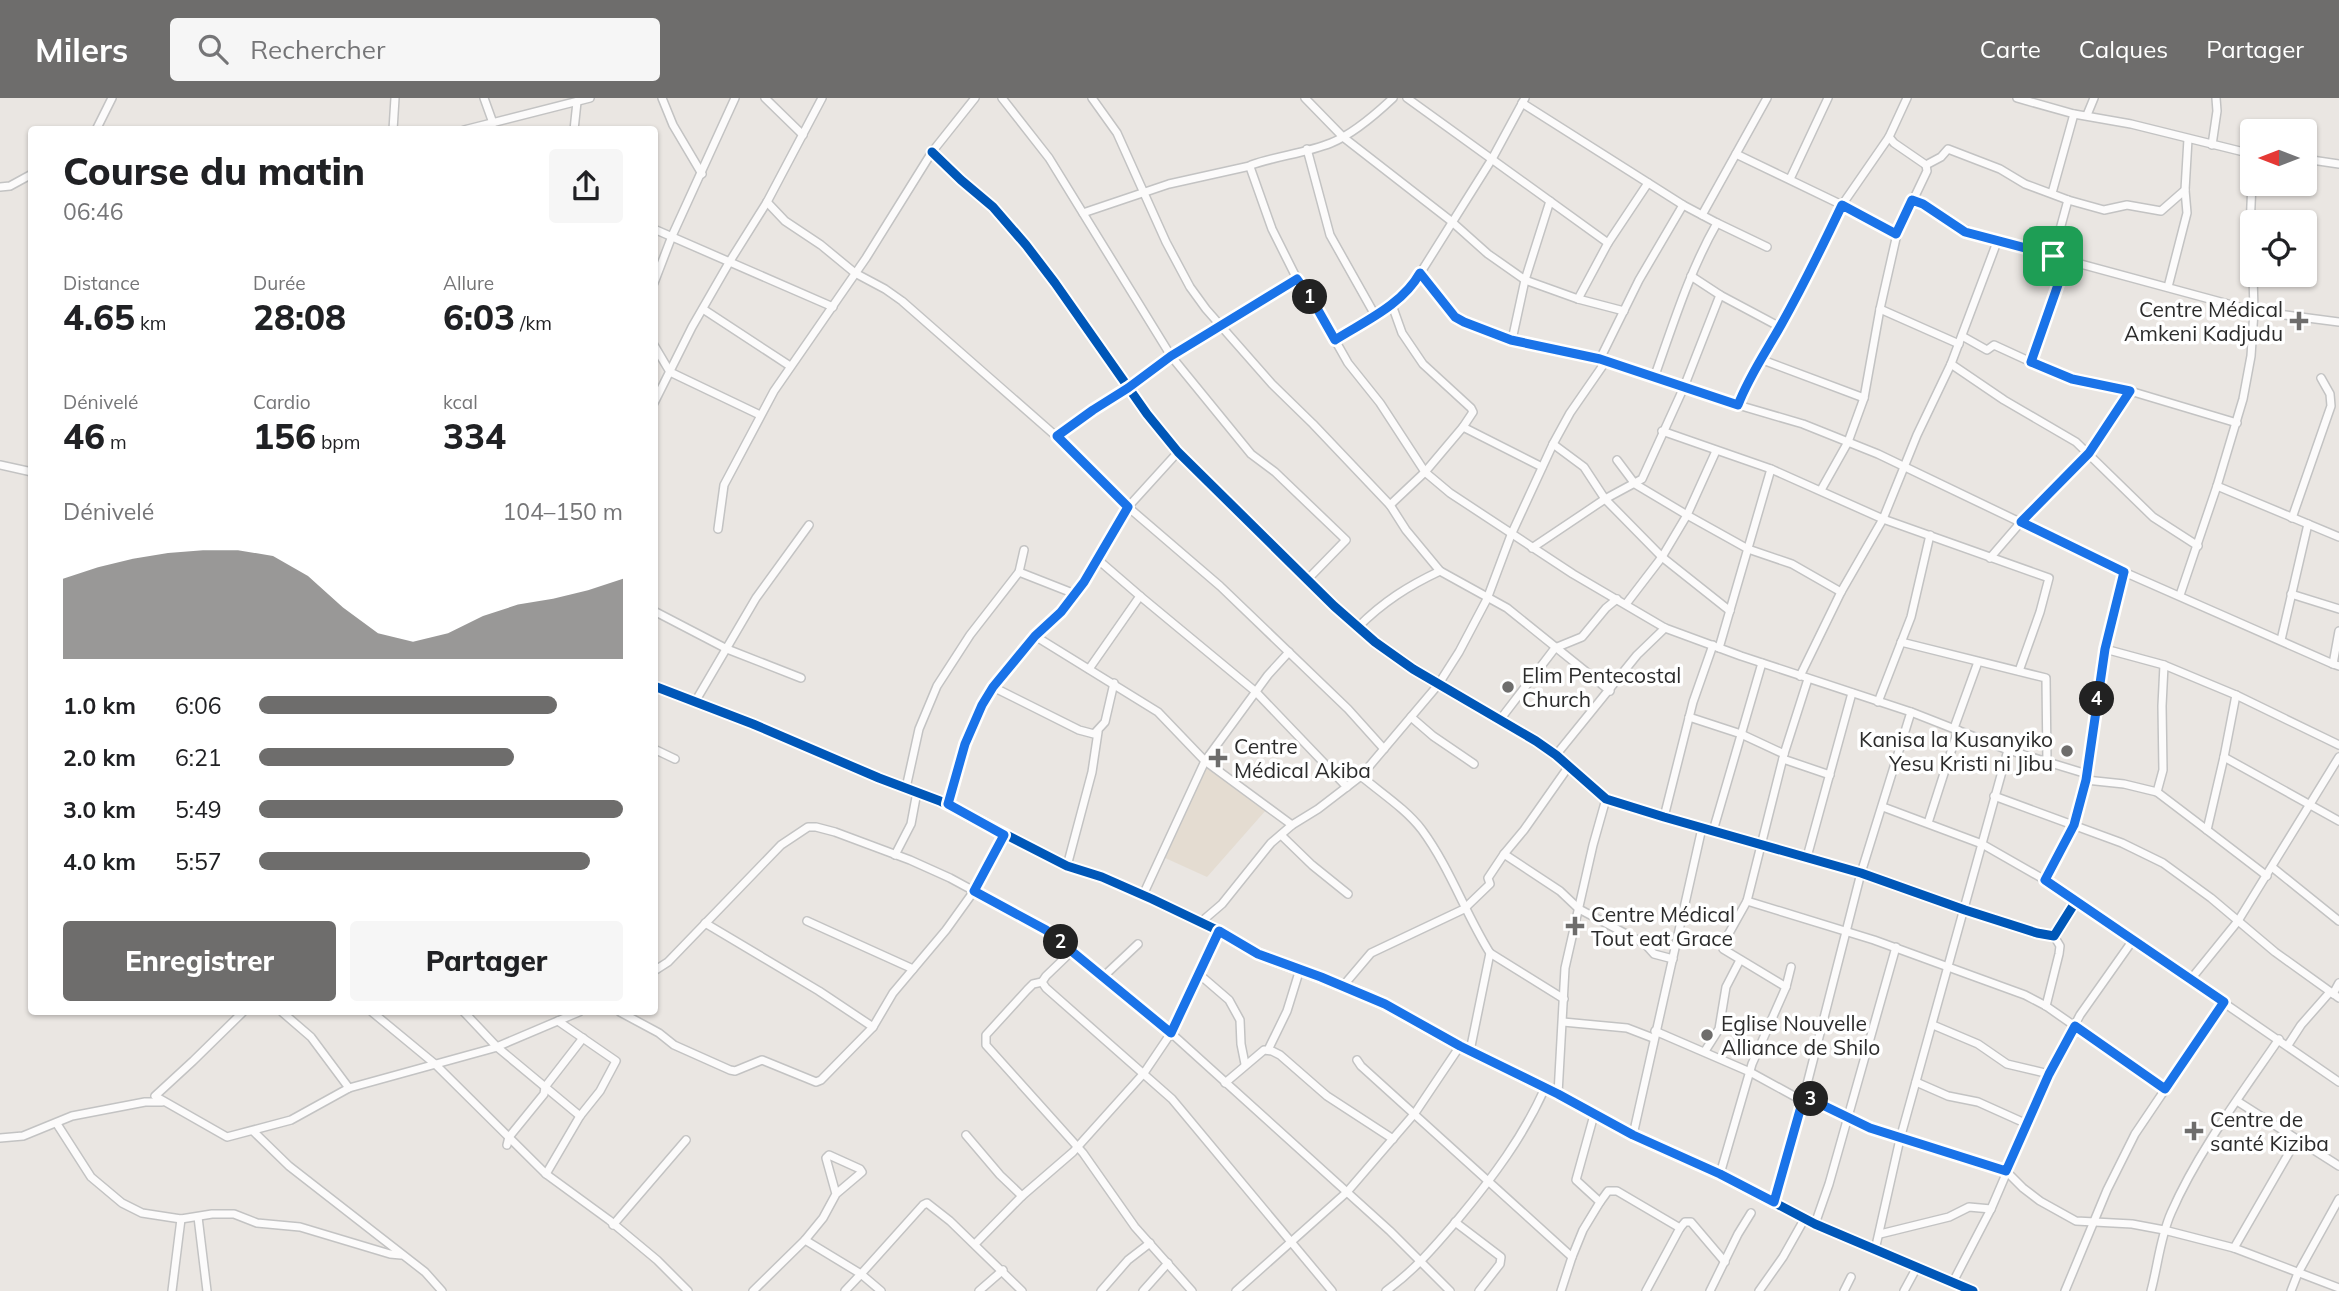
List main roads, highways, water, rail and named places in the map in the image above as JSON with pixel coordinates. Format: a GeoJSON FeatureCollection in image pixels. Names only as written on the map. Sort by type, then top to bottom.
{"type":"FeatureCollection","features":[{"type":"Feature","properties":{"kind":"place","name":"Centre Médical Amkeni Kadjudu"},"geometry":{"type":"Point","coordinates":[2299,321]}},
{"type":"Feature","properties":{"kind":"place","name":"Elim Pentecostal Church"},"geometry":{"type":"Point","coordinates":[1508,687]}},
{"type":"Feature","properties":{"kind":"place","name":"Kanisa la Kusanyiko Yesu Kristi ni Jibu"},"geometry":{"type":"Point","coordinates":[2067,751]}},
{"type":"Feature","properties":{"kind":"place","name":"Centre Médical Akiba"},"geometry":{"type":"Point","coordinates":[1218,758]}},
{"type":"Feature","properties":{"kind":"place","name":"Centre Médical Tout eat Grace"},"geometry":{"type":"Point","coordinates":[1575,926]}},
{"type":"Feature","properties":{"kind":"place","name":"Eglise Nouvelle Alliance de Shilo"},"geometry":{"type":"Point","coordinates":[1707,1035]}},
{"type":"Feature","properties":{"kind":"place","name":"Centre de santé Kiziba"},"geometry":{"type":"Point","coordinates":[2194,1131]}}]}
